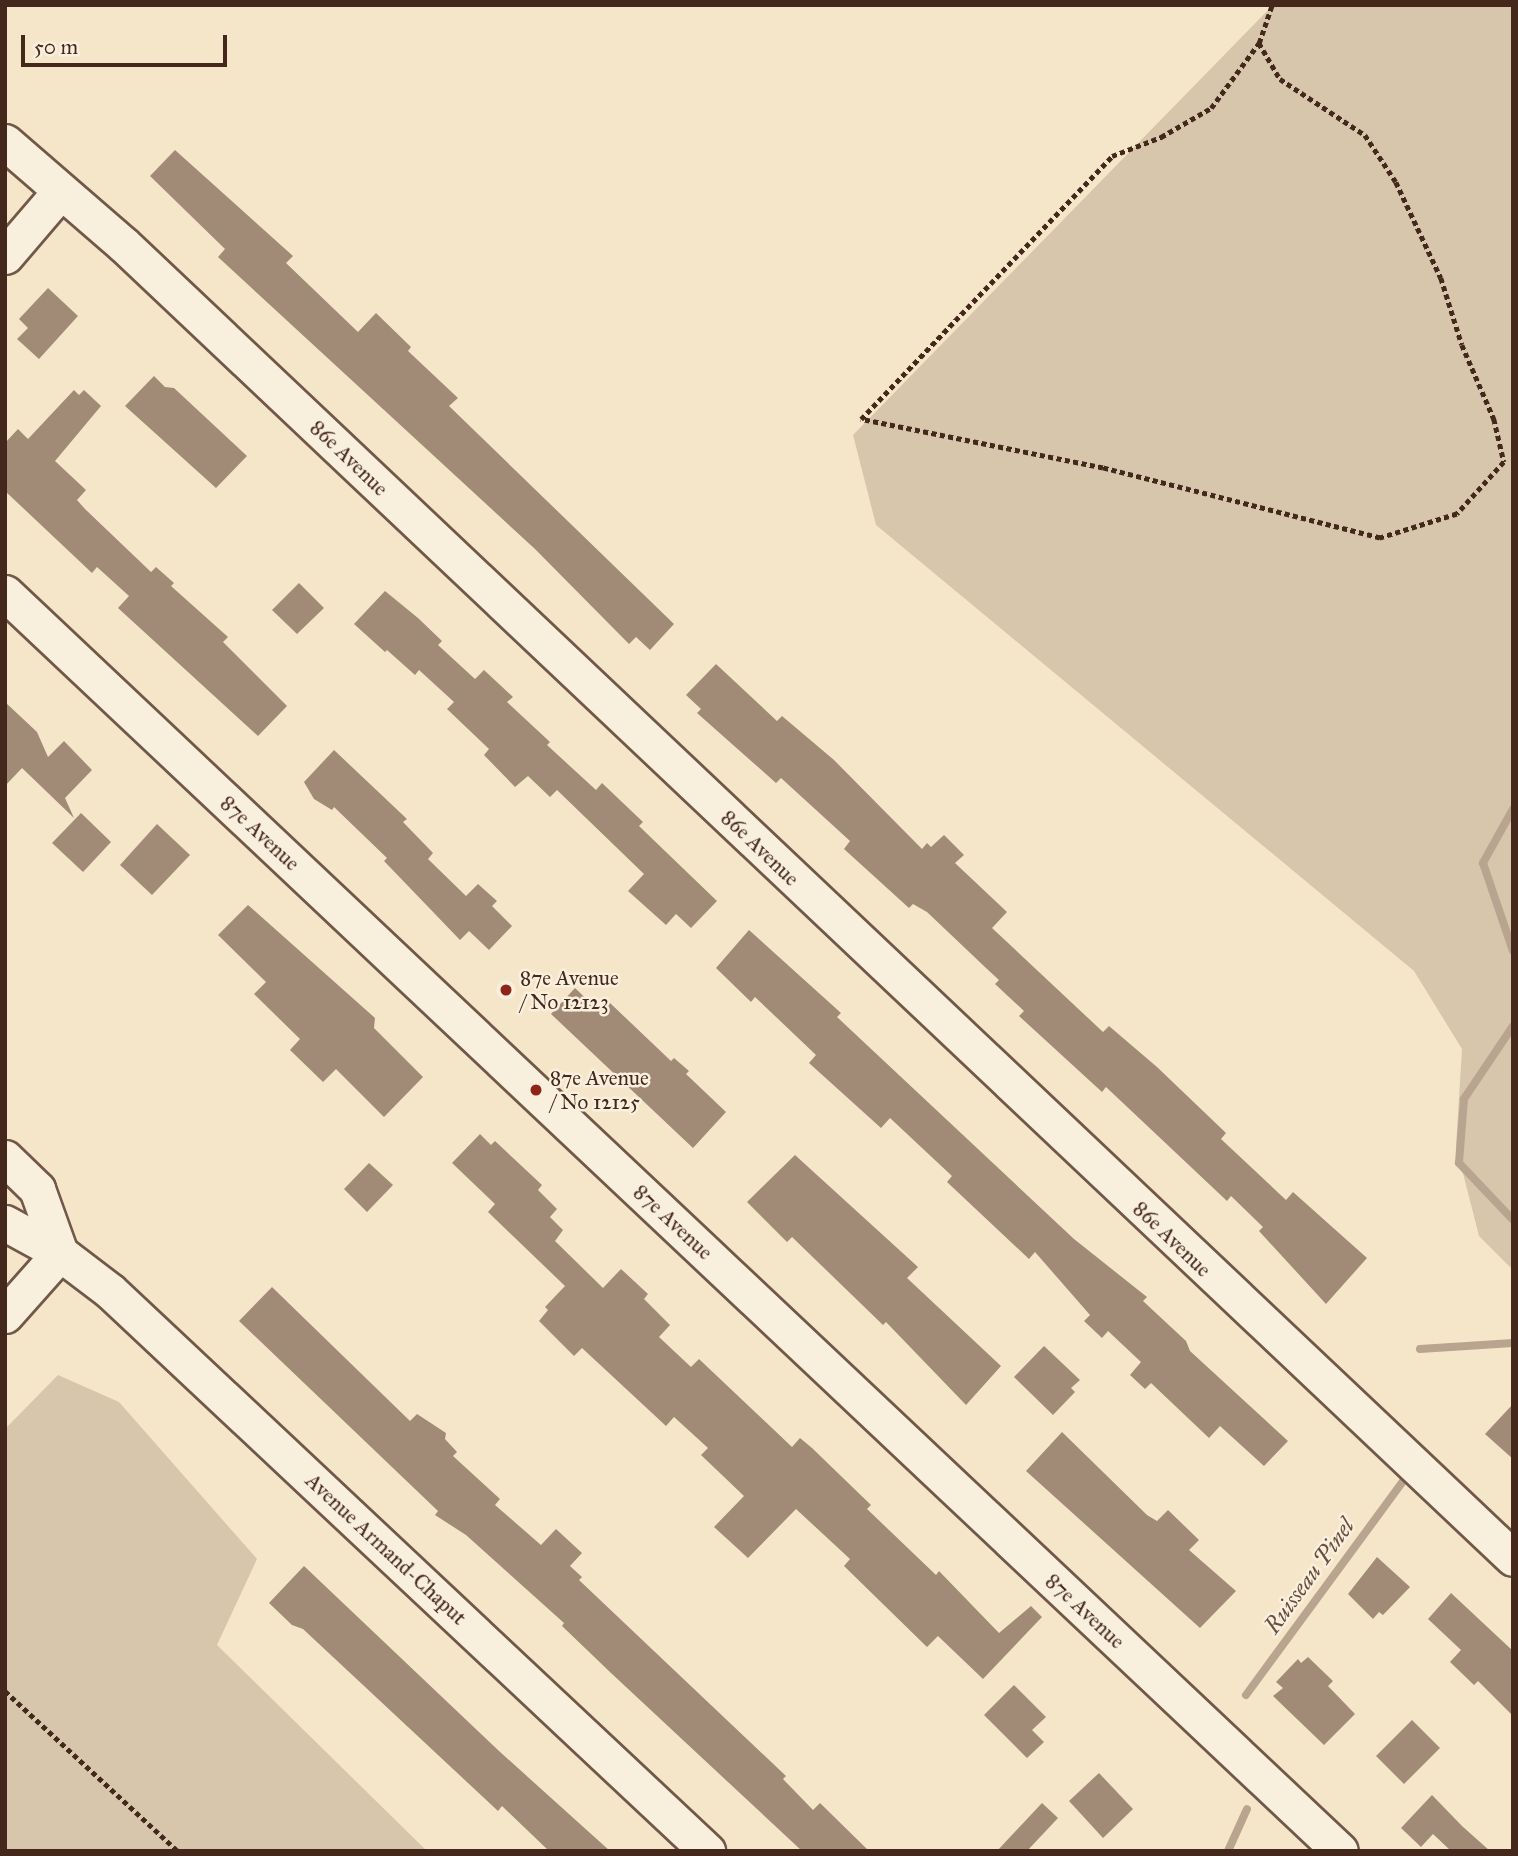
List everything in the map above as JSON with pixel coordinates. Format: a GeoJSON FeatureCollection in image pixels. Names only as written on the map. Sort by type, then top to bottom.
{"type":"FeatureCollection","features":[{"type":"Feature","properties":{"kind":"street","name":"86e Avenue"},"geometry":{"type":"LineString","coordinates":[[5,142],[59,193],[124,245],[1513,1558]]}},
{"type":"Feature","properties":{"kind":"street"},"geometry":{"type":"LineString","coordinates":[[5,256],[59,193]]}},
{"type":"Feature","properties":{"kind":"street","name":"87e Avenue"},"geometry":{"type":"LineString","coordinates":[[5,593],[1340,1851]]}},
{"type":"Feature","properties":{"kind":"street"},"geometry":{"type":"LineString","coordinates":[[5,1158],[37,1189],[60,1253],[5,1315]]}},
{"type":"Feature","properties":{"kind":"street","name":"Avenue Armand-Chaput"},"geometry":{"type":"LineString","coordinates":[[5,1223],[60,1253],[110,1291],[707,1851]]}},
{"type":"Feature","properties":{"kind":"path"},"geometry":{"type":"LineString","coordinates":[[1259,43],[1280,79],[1365,135],[1396,182],[1441,278],[1462,345],[1494,419],[1504,462],[1457,514],[1380,538],[1103,468],[861,419],[1112,156],[1160,138],[1210,108],[1259,43],[1272,5]]}},
{"type":"Feature","properties":{"kind":"path"},"geometry":{"type":"LineString","coordinates":[[5,1692],[178,1851]]}},
{"type":"Feature","properties":{"kind":"shaded area"},"geometry":{"type":"Polygon","coordinates":[[[1273,5],[1513,5],[1513,1270],[1479,1236],[1456,1146],[1462,1049],[1414,971],[876,525],[853,435],[1273,5]]]}},
{"type":"Feature","properties":{"kind":"shaded area"},"geometry":{"type":"Polygon","coordinates":[[[58,1375],[119,1402],[257,1559],[217,1645],[427,1851],[5,1851],[5,1429],[58,1375]]]}},
{"type":"Feature","properties":{"kind":"building"},"geometry":{"type":"Polygon","coordinates":[[[175,150],[293,256],[286,263],[358,332],[376,313],[411,347],[408,351],[458,398],[449,406],[674,624],[650,650],[636,637],[629,644],[535,549],[218,257],[225,249],[150,176],[175,150]]]}},
{"type":"Feature","properties":{"kind":"building"},"geometry":{"type":"Polygon","coordinates":[[[48,288],[78,316],[39,359],[17,339],[28,328],[19,319],[48,288]]]}},
{"type":"Feature","properties":{"kind":"building"},"geometry":{"type":"Polygon","coordinates":[[[154,376],[165,387],[174,388],[247,456],[216,488],[125,406],[154,376]]]}},
{"type":"Feature","properties":{"kind":"building"},"geometry":{"type":"Polygon","coordinates":[[[74,390],[79,395],[84,390],[101,406],[55,461],[86,490],[77,500],[85,509],[151,572],[156,567],[174,583],[171,586],[228,637],[223,642],[287,706],[258,736],[118,608],[129,596],[97,567],[92,573],[5,491],[5,443],[18,429],[28,439],[74,390]]]}},
{"type":"Feature","properties":{"kind":"building"},"geometry":{"type":"Polygon","coordinates":[[[299,583],[324,608],[297,634],[272,610],[299,583]]]}},
{"type":"Feature","properties":{"kind":"building"},"geometry":{"type":"Polygon","coordinates":[[[385,591],[442,641],[438,645],[475,679],[484,670],[513,697],[507,702],[550,742],[547,745],[596,790],[602,783],[643,822],[639,826],[717,901],[691,928],[676,914],[666,925],[628,891],[644,874],[557,790],[550,797],[528,776],[515,787],[484,755],[489,749],[447,709],[454,702],[419,670],[415,675],[354,624],[385,591]]]}},
{"type":"Feature","properties":{"kind":"building"},"geometry":{"type":"Polygon","coordinates":[[[716,664],[777,721],[782,716],[834,760],[922,849],[927,843],[931,847],[944,835],[964,855],[955,863],[1007,912],[992,928],[1103,1032],[1109,1026],[1157,1067],[1226,1133],[1221,1139],[1286,1200],[1293,1192],[1367,1258],[1326,1304],[1259,1231],[1263,1227],[1231,1196],[1227,1201],[1106,1087],[1102,1092],[1019,1016],[1024,1011],[995,984],[999,980],[927,912],[913,904],[909,908],[844,849],[850,841],[781,778],[776,783],[697,713],[701,709],[686,695],[716,664]]]}},
{"type":"Feature","properties":{"kind":"building"},"geometry":{"type":"Polygon","coordinates":[[[5,702],[37,732],[48,757],[64,741],[92,770],[65,798],[74,818],[22,768],[5,786],[5,702]]]}},
{"type":"Feature","properties":{"kind":"building"},"geometry":{"type":"Polygon","coordinates":[[[334,750],[407,819],[403,822],[433,853],[428,859],[466,896],[478,884],[497,901],[492,906],[512,926],[489,950],[469,931],[460,940],[384,861],[387,858],[334,807],[332,810],[314,799],[304,782],[334,750]]]}},
{"type":"Feature","properties":{"kind":"building"},"geometry":{"type":"Polygon","coordinates":[[[81,813],[111,842],[83,872],[52,843],[81,813]]]}},
{"type":"Feature","properties":{"kind":"building"},"geometry":{"type":"Polygon","coordinates":[[[157,824],[190,855],[152,895],[120,865],[157,824]]]}},
{"type":"Feature","properties":{"kind":"building"},"geometry":{"type":"Polygon","coordinates":[[[248,905],[375,1018],[374,1028],[423,1077],[384,1117],[336,1069],[323,1082],[290,1050],[300,1039],[254,994],[266,982],[218,935],[248,905]]]}},
{"type":"Feature","properties":{"kind":"building"},"geometry":{"type":"Polygon","coordinates":[[[749,930],[841,1013],[837,1017],[1074,1239],[1147,1297],[1143,1301],[1186,1341],[1190,1351],[1288,1441],[1264,1466],[1220,1426],[1209,1438],[1151,1383],[1145,1389],[1130,1375],[1141,1362],[1108,1331],[1102,1338],[1084,1321],[1090,1315],[1035,1252],[1029,1259],[947,1182],[952,1176],[890,1118],[881,1128],[809,1063],[816,1055],[755,997],[751,1002],[716,968],[749,930]]]}},
{"type":"Feature","properties":{"kind":"building"},"geometry":{"type":"Polygon","coordinates":[[[575,988],[601,1013],[610,1003],[671,1061],[674,1058],[689,1071],[686,1074],[726,1112],[693,1148],[551,1014],[575,988]]]}},
{"type":"Feature","properties":{"kind":"building"},"geometry":{"type":"Polygon","coordinates":[[[480,1134],[491,1145],[495,1141],[542,1185],[538,1190],[557,1209],[550,1217],[563,1230],[555,1241],[603,1288],[621,1269],[648,1294],[644,1299],[670,1325],[659,1337],[691,1367],[699,1359],[792,1447],[800,1438],[812,1448],[871,1505],[867,1509],[936,1575],[939,1571],[999,1633],[1031,1606],[1042,1617],[983,1679],[938,1636],[927,1647],[844,1566],[850,1559],[796,1509],[748,1558],[714,1527],[744,1496],[701,1455],[708,1448],[674,1417],[666,1426],[582,1348],[574,1356],[539,1321],[548,1310],[545,1307],[565,1286],[488,1212],[495,1204],[452,1163],[480,1134]]]}},
{"type":"Feature","properties":{"kind":"building"},"geometry":{"type":"Polygon","coordinates":[[[795,1155],[918,1267],[907,1278],[1001,1366],[966,1405],[886,1322],[883,1325],[792,1237],[787,1242],[747,1202],[795,1155]]]}},
{"type":"Feature","properties":{"kind":"building"},"geometry":{"type":"Polygon","coordinates":[[[369,1163],[393,1185],[367,1212],[344,1189],[369,1163]]]}},
{"type":"Feature","properties":{"kind":"building"},"geometry":{"type":"Polygon","coordinates":[[[272,1287],[410,1421],[417,1414],[446,1433],[445,1439],[457,1452],[453,1456],[500,1499],[495,1505],[541,1545],[556,1529],[582,1553],[570,1566],[582,1577],[579,1580],[786,1776],[783,1779],[813,1810],[820,1803],[869,1851],[802,1851],[611,1673],[562,1626],[564,1623],[466,1535],[435,1515],[438,1511],[239,1321],[272,1287]]]}},
{"type":"Feature","properties":{"kind":"building"},"geometry":{"type":"Polygon","coordinates":[[[1044,1346],[1080,1380],[1071,1388],[1075,1392],[1053,1415],[1014,1377],[1044,1346]]]}},
{"type":"Feature","properties":{"kind":"building"},"geometry":{"type":"Polygon","coordinates":[[[1513,1404],[1513,1459],[1485,1434],[1513,1404]]]}},
{"type":"Feature","properties":{"kind":"building"},"geometry":{"type":"Polygon","coordinates":[[[1062,1432],[1147,1515],[1157,1521],[1168,1510],[1199,1540],[1189,1550],[1236,1591],[1200,1628],[1026,1471],[1062,1432]]]}},
{"type":"Feature","properties":{"kind":"building"},"geometry":{"type":"Polygon","coordinates":[[[1377,1557],[1410,1587],[1383,1615],[1379,1612],[1373,1619],[1348,1594],[1377,1557]]]}},
{"type":"Feature","properties":{"kind":"building"},"geometry":{"type":"Polygon","coordinates":[[[304,1566],[499,1751],[610,1851],[549,1851],[502,1806],[498,1811],[303,1629],[292,1625],[269,1603],[304,1566]]]}},
{"type":"Feature","properties":{"kind":"building"},"geometry":{"type":"Polygon","coordinates":[[[1451,1593],[1513,1651],[1513,1716],[1478,1681],[1474,1685],[1450,1662],[1461,1650],[1428,1619],[1451,1593]]]}},
{"type":"Feature","properties":{"kind":"building"},"geometry":{"type":"Polygon","coordinates":[[[1308,1657],[1333,1681],[1328,1686],[1355,1714],[1324,1745],[1273,1696],[1283,1688],[1276,1682],[1298,1659],[1301,1663],[1308,1657]]]}},
{"type":"Feature","properties":{"kind":"building"},"geometry":{"type":"Polygon","coordinates":[[[1014,1685],[1046,1717],[1032,1730],[1044,1742],[1027,1758],[984,1715],[1014,1685]]]}},
{"type":"Feature","properties":{"kind":"building"},"geometry":{"type":"Polygon","coordinates":[[[1412,1720],[1440,1748],[1404,1784],[1376,1756],[1412,1720]]]}},
{"type":"Feature","properties":{"kind":"building"},"geometry":{"type":"Polygon","coordinates":[[[1099,1773],[1133,1809],[1103,1838],[1069,1801],[1099,1773]]]}},
{"type":"Feature","properties":{"kind":"building"},"geometry":{"type":"Polygon","coordinates":[[[1432,1795],[1490,1851],[1451,1851],[1433,1834],[1421,1847],[1401,1828],[1432,1795]]]}},
{"type":"Feature","properties":{"kind":"building"},"geometry":{"type":"Polygon","coordinates":[[[1042,1803],[1058,1818],[1027,1851],[997,1851],[1042,1803]]]}},
{"type":"Feature","properties":{"kind":"waterway","name":"Ruisseau Pinel"},"geometry":{"type":"LineString","coordinates":[[1513,809],[1483,863],[1513,951]]}},
{"type":"Feature","properties":{"kind":"waterway","name":"Ruisseau Pinel"},"geometry":{"type":"LineString","coordinates":[[1513,1026],[1464,1099],[1459,1163],[1513,1220]]}},
{"type":"Feature","properties":{"kind":"waterway","name":"Ruisseau Pinel"},"geometry":{"type":"LineString","coordinates":[[1420,1349],[1513,1343]]}},
{"type":"Feature","properties":{"kind":"waterway","name":"Ruisseau Pinel"},"geometry":{"type":"LineString","coordinates":[[1246,1695],[1403,1481]]}},
{"type":"Feature","properties":{"kind":"waterway","name":"Ruisseau Pinel"},"geometry":{"type":"LineString","coordinates":[[1228,1851],[1247,1809]]}},
{"type":"Feature","properties":{"kind":"place","name":"87e Avenue / No 12123"},"geometry":{"type":"Point","coordinates":[506,990]}},
{"type":"Feature","properties":{"kind":"place","name":"87e Avenue / No 12125"},"geometry":{"type":"Point","coordinates":[536,1090]}}]}
